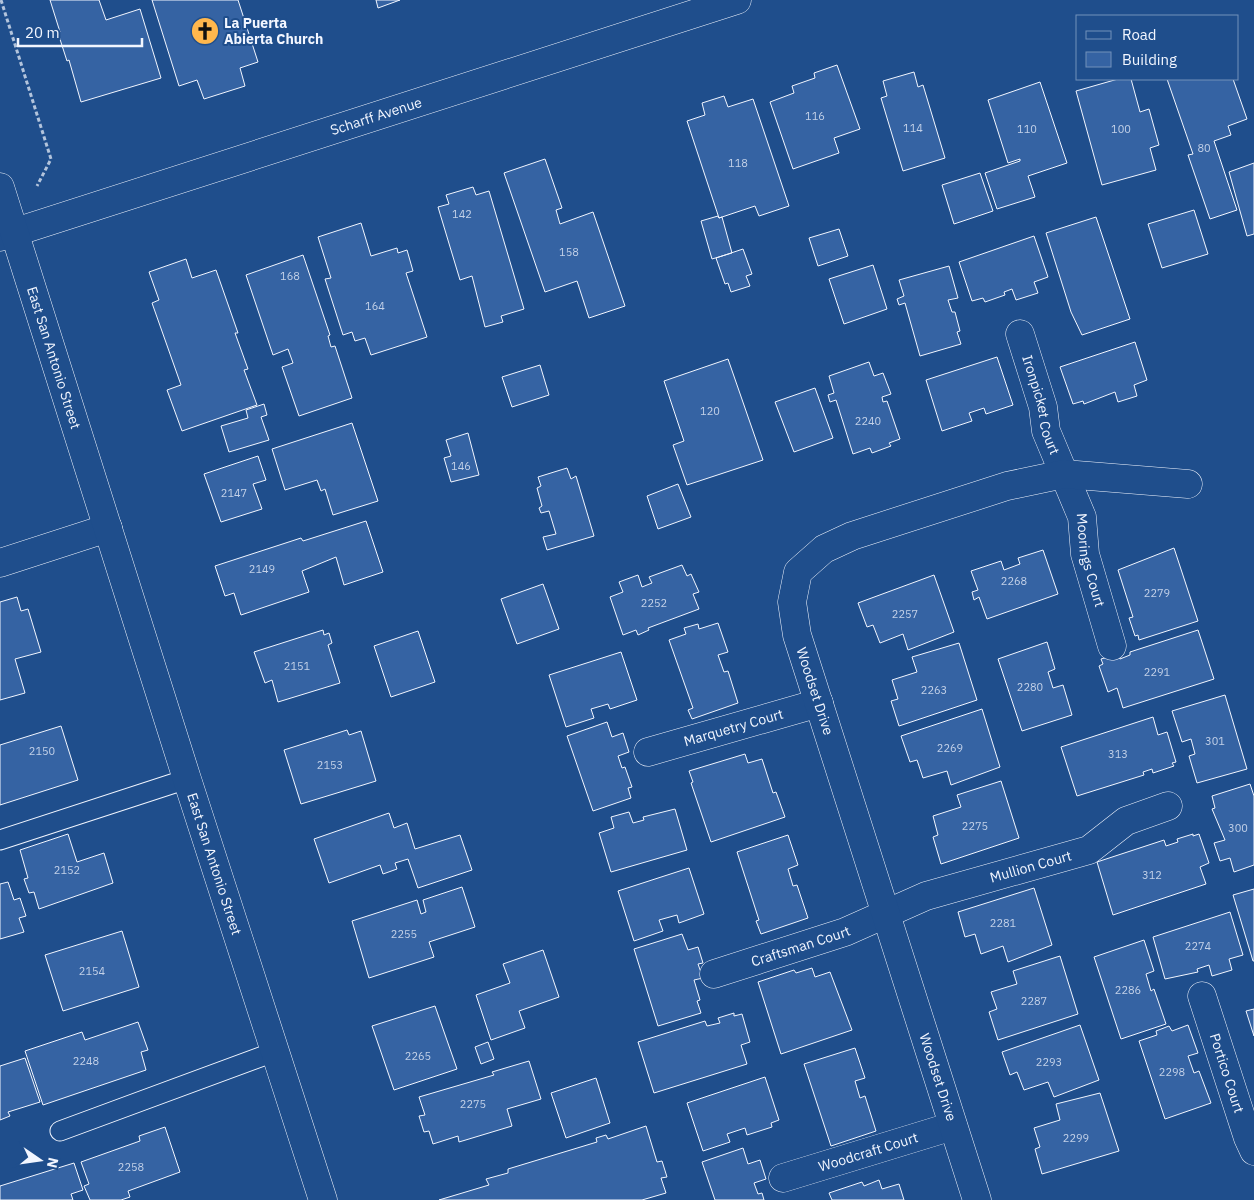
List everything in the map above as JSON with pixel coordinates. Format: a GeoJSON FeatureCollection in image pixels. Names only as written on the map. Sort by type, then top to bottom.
{"type":"FeatureCollection","features":[{"type":"Feature","properties":{"kind":"street","name":"Scharff Avenue"},"geometry":{"type":"LineString","coordinates":[[7,235],[737,0]]}},
{"type":"Feature","properties":{"kind":"street","name":"East San Antonio Street"},"geometry":{"type":"LineString","coordinates":[[0,187],[7,235],[108,528],[274,1052],[323,1200]]}},
{"type":"Feature","properties":{"kind":"street","name":"Ironpicket Court"},"geometry":{"type":"LineString","coordinates":[[1020,334],[1043,407],[1046,431],[1064,474]]}},
{"type":"Feature","properties":{"kind":"street","name":"Woodset Drive"},"geometry":{"type":"LineString","coordinates":[[977,1200],[797,635],[792,602],[798,572],[824,549],[852,536],[1007,486],[1064,474],[1188,484]]}},
{"type":"Feature","properties":{"kind":"street","name":"Moorings Court"},"geometry":{"type":"LineString","coordinates":[[1064,474],[1082,517],[1085,554],[1112,646]]}},
{"type":"Feature","properties":{"kind":"street"},"geometry":{"type":"LineString","coordinates":[[0,563],[108,528]]}},
{"type":"Feature","properties":{"kind":"street","name":"Marquetry Court"},"geometry":{"type":"LineString","coordinates":[[648,752],[819,703]]}},
{"type":"Feature","properties":{"kind":"street","name":"Mullion Court"},"geometry":{"type":"LineString","coordinates":[[886,914],[926,896],[1089,850],[1126,821],[1168,806]]}},
{"type":"Feature","properties":{"kind":"street","name":"Craftsman Court"},"geometry":{"type":"LineString","coordinates":[[714,974],[845,932],[886,914]]}},
{"type":"Feature","properties":{"kind":"street","name":"Portico Court"},"geometry":{"type":"LineString","coordinates":[[1202,996],[1248,1138],[1254,1151]]}},
{"type":"Feature","properties":{"kind":"street","name":"Woodcraft Court"},"geometry":{"type":"LineString","coordinates":[[783,1178],[953,1126]]}},
{"type":"Feature","properties":{"kind":"lane"},"geometry":{"type":"LineString","coordinates":[[0,840],[187,779]]}},
{"type":"Feature","properties":{"kind":"lane"},"geometry":{"type":"LineString","coordinates":[[60,1131],[274,1052]]}},
{"type":"Feature","properties":{"kind":"path"},"geometry":{"type":"LineString","coordinates":[[1,0],[51,158],[7,235]]}},
{"type":"Feature","properties":{"kind":"building"},"geometry":{"type":"Polygon","coordinates":[[[50,0],[99,0],[106,20],[140,9],[161,78],[81,102],[69,60],[67,61],[58,33],[60,32],[50,0]]]}},
{"type":"Feature","properties":{"kind":"building","name":"La Puerta Abierta Church"},"geometry":{"type":"Polygon","coordinates":[[[152,0],[238,0],[258,62],[240,68],[245,86],[204,99],[197,80],[179,86],[152,0]]]}},
{"type":"Feature","properties":{"kind":"building"},"geometry":{"type":"Polygon","coordinates":[[[376,0],[400,0],[378,8],[376,0]]]}},
{"type":"Feature","properties":{"kind":"building"},"geometry":{"type":"Polygon","coordinates":[[[837,65],[860,129],[834,138],[839,153],[793,169],[770,102],[794,93],[792,86],[815,78],[814,73],[837,65]]]}},
{"type":"Feature","properties":{"kind":"building"},"geometry":{"type":"Polygon","coordinates":[[[914,72],[918,87],[923,85],[945,158],[903,171],[881,98],[887,96],[883,81],[914,72]]]}},
{"type":"Feature","properties":{"kind":"building"},"geometry":{"type":"Polygon","coordinates":[[[1114,80],[1131,80],[1140,112],[1149,109],[1159,145],[1150,148],[1156,170],[1102,185],[1076,91],[1114,80]]]}},
{"type":"Feature","properties":{"kind":"building"},"geometry":{"type":"Polygon","coordinates":[[[1167,80],[1233,80],[1247,119],[1228,126],[1231,135],[1214,141],[1237,210],[1210,219],[1188,155],[1193,154],[1167,80]]]}},
{"type":"Feature","properties":{"kind":"building"},"geometry":{"type":"Polygon","coordinates":[[[1040,82],[1067,163],[1028,176],[1035,197],[997,209],[985,173],[1020,161],[1020,159],[1008,163],[988,100],[1040,82]]]}},
{"type":"Feature","properties":{"kind":"building"},"geometry":{"type":"Polygon","coordinates":[[[724,96],[728,107],[753,99],[789,206],[759,216],[755,206],[719,218],[687,121],[705,115],[702,103],[724,96]]]}},
{"type":"Feature","properties":{"kind":"building"},"geometry":{"type":"Polygon","coordinates":[[[545,159],[562,208],[556,210],[560,224],[593,212],[625,306],[589,318],[577,281],[545,292],[504,173],[545,159]]]}},
{"type":"Feature","properties":{"kind":"building"},"geometry":{"type":"Polygon","coordinates":[[[1254,163],[1254,234],[1247,236],[1229,172],[1254,163]]]}},
{"type":"Feature","properties":{"kind":"building"},"geometry":{"type":"Polygon","coordinates":[[[980,173],[993,211],[954,224],[942,185],[980,173]]]}},
{"type":"Feature","properties":{"kind":"building"},"geometry":{"type":"Polygon","coordinates":[[[473,187],[476,195],[489,191],[524,309],[501,316],[503,322],[485,327],[472,276],[460,280],[438,207],[449,204],[446,195],[473,187]]]}},
{"type":"Feature","properties":{"kind":"building"},"geometry":{"type":"Polygon","coordinates":[[[1194,210],[1208,254],[1162,268],[1148,224],[1194,210]]]}},
{"type":"Feature","properties":{"kind":"building"},"geometry":{"type":"Polygon","coordinates":[[[718,216],[719,218],[722,217],[732,253],[712,259],[701,221],[718,216]]]}},
{"type":"Feature","properties":{"kind":"building"},"geometry":{"type":"Polygon","coordinates":[[[1096,217],[1130,319],[1082,335],[1071,312],[1046,233],[1096,217]]]}},
{"type":"Feature","properties":{"kind":"building"},"geometry":{"type":"Polygon","coordinates":[[[361,223],[371,256],[397,248],[398,253],[407,250],[413,271],[406,273],[427,337],[371,355],[365,338],[355,341],[352,332],[343,335],[325,279],[331,278],[318,237],[361,223]]]}},
{"type":"Feature","properties":{"kind":"building"},"geometry":{"type":"Polygon","coordinates":[[[839,229],[848,256],[818,266],[809,238],[839,229]]]}},
{"type":"Feature","properties":{"kind":"building"},"geometry":{"type":"Polygon","coordinates":[[[1034,236],[1048,277],[1034,282],[1038,293],[1016,300],[1012,289],[1004,292],[1005,295],[985,302],[983,298],[972,301],[959,262],[1034,236]]]}},
{"type":"Feature","properties":{"kind":"building"},"geometry":{"type":"Polygon","coordinates":[[[743,249],[752,274],[746,276],[750,286],[731,292],[728,283],[725,284],[716,258],[743,249]]]}},
{"type":"Feature","properties":{"kind":"building"},"geometry":{"type":"Polygon","coordinates":[[[303,255],[330,335],[328,336],[331,347],[335,346],[352,398],[299,416],[282,367],[293,363],[288,349],[273,355],[246,275],[303,255]]]}},
{"type":"Feature","properties":{"kind":"building"},"geometry":{"type":"Polygon","coordinates":[[[186,259],[192,278],[216,270],[238,333],[235,333],[248,369],[244,370],[257,405],[182,431],[167,390],[181,385],[152,303],[159,300],[149,272],[186,259]]]}},
{"type":"Feature","properties":{"kind":"building"},"geometry":{"type":"Polygon","coordinates":[[[873,265],[887,309],[844,324],[829,279],[873,265]]]}},
{"type":"Feature","properties":{"kind":"building"},"geometry":{"type":"Polygon","coordinates":[[[949,266],[958,298],[948,300],[952,312],[955,312],[960,331],[957,332],[961,344],[920,356],[905,303],[899,305],[897,299],[904,296],[899,280],[949,266]]]}},
{"type":"Feature","properties":{"kind":"building"},"geometry":{"type":"Polygon","coordinates":[[[1135,342],[1147,380],[1134,385],[1137,396],[1118,402],[1115,392],[1084,404],[1083,401],[1073,404],[1060,367],[1135,342]]]}},
{"type":"Feature","properties":{"kind":"building"},"geometry":{"type":"Polygon","coordinates":[[[997,357],[1013,405],[986,414],[984,408],[969,413],[972,421],[942,431],[926,380],[997,357]]]}},
{"type":"Feature","properties":{"kind":"building"},"geometry":{"type":"Polygon","coordinates":[[[728,359],[763,460],[687,485],[673,445],[684,441],[664,381],[728,359]]]}},
{"type":"Feature","properties":{"kind":"building"},"geometry":{"type":"Polygon","coordinates":[[[869,362],[874,376],[883,373],[891,394],[882,397],[883,402],[887,401],[900,439],[889,443],[891,446],[872,453],[870,448],[853,454],[836,400],[830,402],[828,395],[834,393],[829,376],[869,362]]]}},
{"type":"Feature","properties":{"kind":"building"},"geometry":{"type":"Polygon","coordinates":[[[540,365],[549,395],[512,407],[502,377],[540,365]]]}},
{"type":"Feature","properties":{"kind":"building"},"geometry":{"type":"Polygon","coordinates":[[[815,388],[833,438],[794,452],[775,402],[815,388]]]}},
{"type":"Feature","properties":{"kind":"building"},"geometry":{"type":"Polygon","coordinates":[[[264,404],[267,415],[261,417],[269,440],[229,452],[221,426],[248,418],[246,410],[264,404]]]}},
{"type":"Feature","properties":{"kind":"building"},"geometry":{"type":"Polygon","coordinates":[[[352,423],[378,501],[333,515],[325,489],[321,491],[317,480],[285,490],[272,449],[352,423]]]}},
{"type":"Feature","properties":{"kind":"building"},"geometry":{"type":"Polygon","coordinates":[[[468,433],[479,475],[451,482],[444,458],[451,456],[446,440],[468,433]]]}},
{"type":"Feature","properties":{"kind":"building"},"geometry":{"type":"Polygon","coordinates":[[[258,456],[266,480],[253,484],[262,509],[221,522],[204,474],[258,456]]]}},
{"type":"Feature","properties":{"kind":"building"},"geometry":{"type":"Polygon","coordinates":[[[567,468],[571,479],[576,476],[594,536],[547,550],[543,537],[556,534],[549,511],[541,513],[539,508],[542,506],[537,488],[541,486],[538,477],[567,468]]]}},
{"type":"Feature","properties":{"kind":"building"},"geometry":{"type":"Polygon","coordinates":[[[678,484],[691,517],[658,529],[647,496],[678,484]]]}},
{"type":"Feature","properties":{"kind":"building"},"geometry":{"type":"Polygon","coordinates":[[[366,521],[383,572],[344,585],[336,557],[302,571],[309,592],[241,615],[234,593],[225,596],[215,566],[301,538],[303,541],[366,521]]]}},
{"type":"Feature","properties":{"kind":"building"},"geometry":{"type":"Polygon","coordinates":[[[1174,548],[1198,621],[1139,640],[1138,635],[1135,636],[1129,618],[1133,617],[1118,570],[1174,548]]]}},
{"type":"Feature","properties":{"kind":"building"},"geometry":{"type":"Polygon","coordinates":[[[1043,550],[1058,594],[987,619],[979,597],[974,600],[972,592],[978,590],[971,571],[1001,561],[1004,570],[1020,564],[1018,558],[1043,550]]]}},
{"type":"Feature","properties":{"kind":"building"},"geometry":{"type":"Polygon","coordinates":[[[682,565],[687,576],[691,574],[699,592],[693,594],[699,609],[648,628],[649,630],[638,635],[636,630],[623,635],[610,597],[623,592],[619,582],[638,575],[642,587],[652,583],[649,577],[682,565]]]}},
{"type":"Feature","properties":{"kind":"building"},"geometry":{"type":"Polygon","coordinates":[[[934,575],[954,632],[908,650],[903,634],[880,643],[873,625],[867,627],[858,603],[934,575]]]}},
{"type":"Feature","properties":{"kind":"building"},"geometry":{"type":"Polygon","coordinates":[[[543,584],[559,629],[517,644],[501,599],[543,584]]]}},
{"type":"Feature","properties":{"kind":"building"},"geometry":{"type":"Polygon","coordinates":[[[17,597],[21,611],[28,609],[41,652],[15,659],[25,693],[0,700],[0,602],[17,597]]]}},
{"type":"Feature","properties":{"kind":"building"},"geometry":{"type":"Polygon","coordinates":[[[718,623],[728,652],[718,655],[724,672],[728,671],[738,703],[692,719],[688,710],[693,708],[669,640],[686,634],[684,628],[698,624],[699,629],[718,623]]]}},
{"type":"Feature","properties":{"kind":"building"},"geometry":{"type":"Polygon","coordinates":[[[323,630],[324,635],[329,633],[332,643],[328,645],[340,683],[278,702],[272,680],[265,683],[254,652],[323,630]]]}},
{"type":"Feature","properties":{"kind":"building"},"geometry":{"type":"Polygon","coordinates":[[[1198,630],[1214,679],[1123,708],[1117,688],[1108,692],[1099,666],[1103,664],[1101,659],[1118,654],[1120,659],[1130,655],[1130,652],[1198,630]]]}},
{"type":"Feature","properties":{"kind":"building"},"geometry":{"type":"Polygon","coordinates":[[[418,631],[435,682],[391,697],[374,646],[418,631]]]}},
{"type":"Feature","properties":{"kind":"building"},"geometry":{"type":"Polygon","coordinates":[[[1047,642],[1055,669],[1048,672],[1053,688],[1063,685],[1072,715],[1022,731],[998,659],[1047,642]]]}},
{"type":"Feature","properties":{"kind":"building"},"geometry":{"type":"Polygon","coordinates":[[[959,643],[977,700],[899,726],[891,701],[898,699],[892,680],[917,672],[912,657],[959,643]]]}},
{"type":"Feature","properties":{"kind":"building"},"geometry":{"type":"Polygon","coordinates":[[[621,652],[637,700],[610,709],[608,704],[591,709],[594,718],[566,727],[549,675],[621,652]]]}},
{"type":"Feature","properties":{"kind":"building"},"geometry":{"type":"Polygon","coordinates":[[[1225,695],[1247,769],[1197,783],[1189,756],[1195,754],[1191,739],[1182,742],[1172,711],[1225,695]]]}},
{"type":"Feature","properties":{"kind":"building"},"geometry":{"type":"Polygon","coordinates":[[[982,709],[1000,767],[951,785],[947,771],[923,778],[917,760],[910,762],[901,736],[982,709]]]}},
{"type":"Feature","properties":{"kind":"building"},"geometry":{"type":"Polygon","coordinates":[[[1153,717],[1158,735],[1167,732],[1176,762],[1172,763],[1174,766],[1153,773],[1152,769],[1143,772],[1144,775],[1077,796],[1061,747],[1153,717]]]}},
{"type":"Feature","properties":{"kind":"building"},"geometry":{"type":"Polygon","coordinates":[[[607,722],[612,737],[623,733],[629,752],[618,756],[622,768],[625,767],[632,787],[628,788],[631,798],[593,811],[567,736],[607,722]]]}},
{"type":"Feature","properties":{"kind":"building"},"geometry":{"type":"Polygon","coordinates":[[[61,726],[78,780],[0,805],[0,745],[61,726]]]}},
{"type":"Feature","properties":{"kind":"building"},"geometry":{"type":"Polygon","coordinates":[[[347,730],[349,735],[361,731],[376,781],[301,804],[284,750],[347,730]]]}},
{"type":"Feature","properties":{"kind":"building"},"geometry":{"type":"Polygon","coordinates":[[[745,754],[748,763],[762,759],[773,793],[776,792],[785,817],[711,842],[691,783],[693,782],[689,771],[745,754]]]}},
{"type":"Feature","properties":{"kind":"building"},"geometry":{"type":"Polygon","coordinates":[[[1001,781],[1019,838],[941,864],[933,837],[938,835],[933,816],[961,807],[957,795],[1001,781]]]}},
{"type":"Feature","properties":{"kind":"building"},"geometry":{"type":"Polygon","coordinates":[[[1250,784],[1254,796],[1254,865],[1234,872],[1230,858],[1220,861],[1214,843],[1225,840],[1212,809],[1215,808],[1212,796],[1250,784]]]}},
{"type":"Feature","properties":{"kind":"building"},"geometry":{"type":"Polygon","coordinates":[[[675,809],[687,850],[611,872],[599,833],[614,828],[611,817],[629,812],[633,823],[644,820],[643,817],[675,809]]]}},
{"type":"Feature","properties":{"kind":"building"},"geometry":{"type":"Polygon","coordinates":[[[389,813],[394,828],[407,823],[415,849],[460,835],[472,870],[418,888],[408,859],[395,863],[397,869],[383,874],[380,865],[329,883],[314,839],[389,813]]]}},
{"type":"Feature","properties":{"kind":"building"},"geometry":{"type":"Polygon","coordinates":[[[68,834],[77,862],[104,853],[113,883],[39,909],[34,892],[29,893],[24,879],[28,878],[20,850],[68,834]]]}},
{"type":"Feature","properties":{"kind":"building"},"geometry":{"type":"Polygon","coordinates":[[[1193,834],[1193,836],[1199,834],[1209,863],[1200,867],[1206,884],[1113,915],[1097,862],[1164,840],[1166,846],[1178,842],[1177,839],[1193,834]]]}},
{"type":"Feature","properties":{"kind":"building"},"geometry":{"type":"Polygon","coordinates":[[[788,835],[798,865],[788,869],[793,886],[797,885],[808,918],[761,934],[756,921],[759,920],[737,852],[788,835]]]}},
{"type":"Feature","properties":{"kind":"building"},"geometry":{"type":"Polygon","coordinates":[[[689,868],[704,914],[679,923],[677,915],[659,920],[663,931],[634,941],[618,891],[689,868]]]}},
{"type":"Feature","properties":{"kind":"building"},"geometry":{"type":"Polygon","coordinates":[[[8,882],[14,900],[20,898],[26,916],[19,918],[24,932],[0,939],[0,884],[8,882]]]}},
{"type":"Feature","properties":{"kind":"building"},"geometry":{"type":"Polygon","coordinates":[[[462,887],[475,927],[429,942],[434,957],[369,978],[352,921],[417,900],[421,914],[426,912],[423,900],[462,887]]]}},
{"type":"Feature","properties":{"kind":"building"},"geometry":{"type":"Polygon","coordinates":[[[1034,888],[1052,945],[1008,962],[1003,946],[981,954],[975,934],[965,937],[958,912],[1034,888]]]}},
{"type":"Feature","properties":{"kind":"building"},"geometry":{"type":"Polygon","coordinates":[[[1254,889],[1254,961],[1253,961],[1233,895],[1254,889]]]}},
{"type":"Feature","properties":{"kind":"building"},"geometry":{"type":"Polygon","coordinates":[[[1230,912],[1243,955],[1229,959],[1232,970],[1212,976],[1209,965],[1197,969],[1198,972],[1165,979],[1153,937],[1230,912]]]}},
{"type":"Feature","properties":{"kind":"building"},"geometry":{"type":"Polygon","coordinates":[[[122,931],[139,987],[63,1011],[45,955],[122,931]]]}},
{"type":"Feature","properties":{"kind":"building"},"geometry":{"type":"Polygon","coordinates":[[[682,934],[688,950],[698,947],[703,963],[698,964],[703,978],[694,980],[700,1000],[697,1001],[701,1013],[658,1026],[634,949],[682,934]]]}},
{"type":"Feature","properties":{"kind":"building"},"geometry":{"type":"Polygon","coordinates":[[[1144,940],[1154,971],[1146,974],[1151,991],[1154,989],[1166,1024],[1121,1039],[1094,957],[1144,940]]]}},
{"type":"Feature","properties":{"kind":"building"},"geometry":{"type":"Polygon","coordinates":[[[543,950],[559,997],[519,1011],[525,1028],[491,1040],[476,995],[510,983],[503,964],[543,950]]]}},
{"type":"Feature","properties":{"kind":"building"},"geometry":{"type":"Polygon","coordinates":[[[1060,956],[1078,1014],[998,1040],[989,1012],[997,1009],[991,992],[1017,984],[1013,971],[1060,956]]]}},
{"type":"Feature","properties":{"kind":"building"},"geometry":{"type":"Polygon","coordinates":[[[812,968],[815,977],[830,972],[852,1030],[781,1054],[758,982],[794,970],[796,973],[812,968]]]}},
{"type":"Feature","properties":{"kind":"building"},"geometry":{"type":"Polygon","coordinates":[[[435,1006],[457,1069],[394,1090],[372,1026],[435,1006]]]}},
{"type":"Feature","properties":{"kind":"building"},"geometry":{"type":"Polygon","coordinates":[[[1254,1009],[1254,1036],[1246,1011],[1254,1009]]]}},
{"type":"Feature","properties":{"kind":"building"},"geometry":{"type":"Polygon","coordinates":[[[734,1013],[734,1016],[742,1014],[750,1042],[741,1045],[747,1064],[654,1093],[638,1042],[705,1021],[707,1026],[720,1023],[718,1018],[734,1013]]]}},
{"type":"Feature","properties":{"kind":"building"},"geometry":{"type":"Polygon","coordinates":[[[138,1022],[148,1050],[141,1052],[146,1070],[43,1105],[25,1051],[82,1032],[85,1040],[138,1022]]]}},
{"type":"Feature","properties":{"kind":"building"},"geometry":{"type":"Polygon","coordinates":[[[1080,1025],[1099,1080],[1054,1097],[1048,1082],[1024,1090],[1017,1072],[1010,1075],[1002,1052],[1080,1025]]]}},
{"type":"Feature","properties":{"kind":"building"},"geometry":{"type":"Polygon","coordinates":[[[1188,1025],[1198,1053],[1188,1056],[1194,1073],[1199,1071],[1211,1103],[1165,1119],[1139,1041],[1157,1035],[1156,1031],[1169,1026],[1172,1031],[1188,1025]]]}},
{"type":"Feature","properties":{"kind":"building"},"geometry":{"type":"Polygon","coordinates":[[[488,1042],[494,1059],[481,1064],[475,1047],[488,1042]]]}},
{"type":"Feature","properties":{"kind":"building"},"geometry":{"type":"Polygon","coordinates":[[[855,1048],[865,1078],[855,1081],[860,1098],[865,1096],[876,1131],[831,1146],[804,1064],[855,1048]]]}},
{"type":"Feature","properties":{"kind":"building"},"geometry":{"type":"Polygon","coordinates":[[[25,1058],[40,1102],[8,1112],[10,1116],[0,1120],[0,1066],[25,1058]]]}},
{"type":"Feature","properties":{"kind":"building"},"geometry":{"type":"Polygon","coordinates":[[[529,1061],[541,1099],[507,1109],[512,1126],[459,1142],[458,1136],[433,1144],[429,1131],[424,1132],[419,1116],[425,1115],[419,1097],[494,1075],[492,1072],[529,1061]]]}},
{"type":"Feature","properties":{"kind":"building"},"geometry":{"type":"Polygon","coordinates":[[[765,1077],[779,1120],[771,1123],[772,1127],[747,1135],[745,1128],[727,1134],[730,1142],[703,1151],[687,1103],[765,1077]]]}},
{"type":"Feature","properties":{"kind":"building"},"geometry":{"type":"Polygon","coordinates":[[[596,1078],[610,1123],[566,1138],[551,1093],[596,1078]]]}},
{"type":"Feature","properties":{"kind":"building"},"geometry":{"type":"Polygon","coordinates":[[[1100,1093],[1119,1151],[1042,1174],[1035,1149],[1040,1147],[1034,1128],[1060,1120],[1056,1104],[1100,1093]]]}},
{"type":"Feature","properties":{"kind":"building"},"geometry":{"type":"Polygon","coordinates":[[[646,1126],[657,1162],[662,1161],[667,1177],[661,1178],[666,1193],[642,1200],[439,1200],[489,1185],[486,1179],[508,1173],[508,1169],[597,1142],[596,1138],[606,1135],[608,1139],[646,1126]]]}},
{"type":"Feature","properties":{"kind":"building"},"geometry":{"type":"Polygon","coordinates":[[[165,1127],[180,1172],[128,1191],[130,1197],[121,1200],[90,1200],[84,1186],[89,1184],[81,1162],[140,1141],[139,1136],[165,1127]]]}},
{"type":"Feature","properties":{"kind":"building"},"geometry":{"type":"Polygon","coordinates":[[[743,1148],[748,1164],[760,1160],[766,1179],[754,1183],[758,1194],[762,1193],[764,1200],[715,1200],[702,1162],[743,1148]]]}},
{"type":"Feature","properties":{"kind":"building"},"geometry":{"type":"Polygon","coordinates":[[[74,1163],[83,1190],[71,1194],[73,1200],[0,1200],[0,1186],[74,1163]]]}},
{"type":"Feature","properties":{"kind":"building"},"geometry":{"type":"Polygon","coordinates":[[[879,1180],[882,1189],[899,1184],[904,1200],[832,1200],[829,1193],[862,1182],[864,1186],[879,1180]]]}},
{"type":"Feature","properties":{"kind":"place","name":"La Puerta Abierta Church"},"geometry":{"type":"Point","coordinates":[205,31]}}]}
